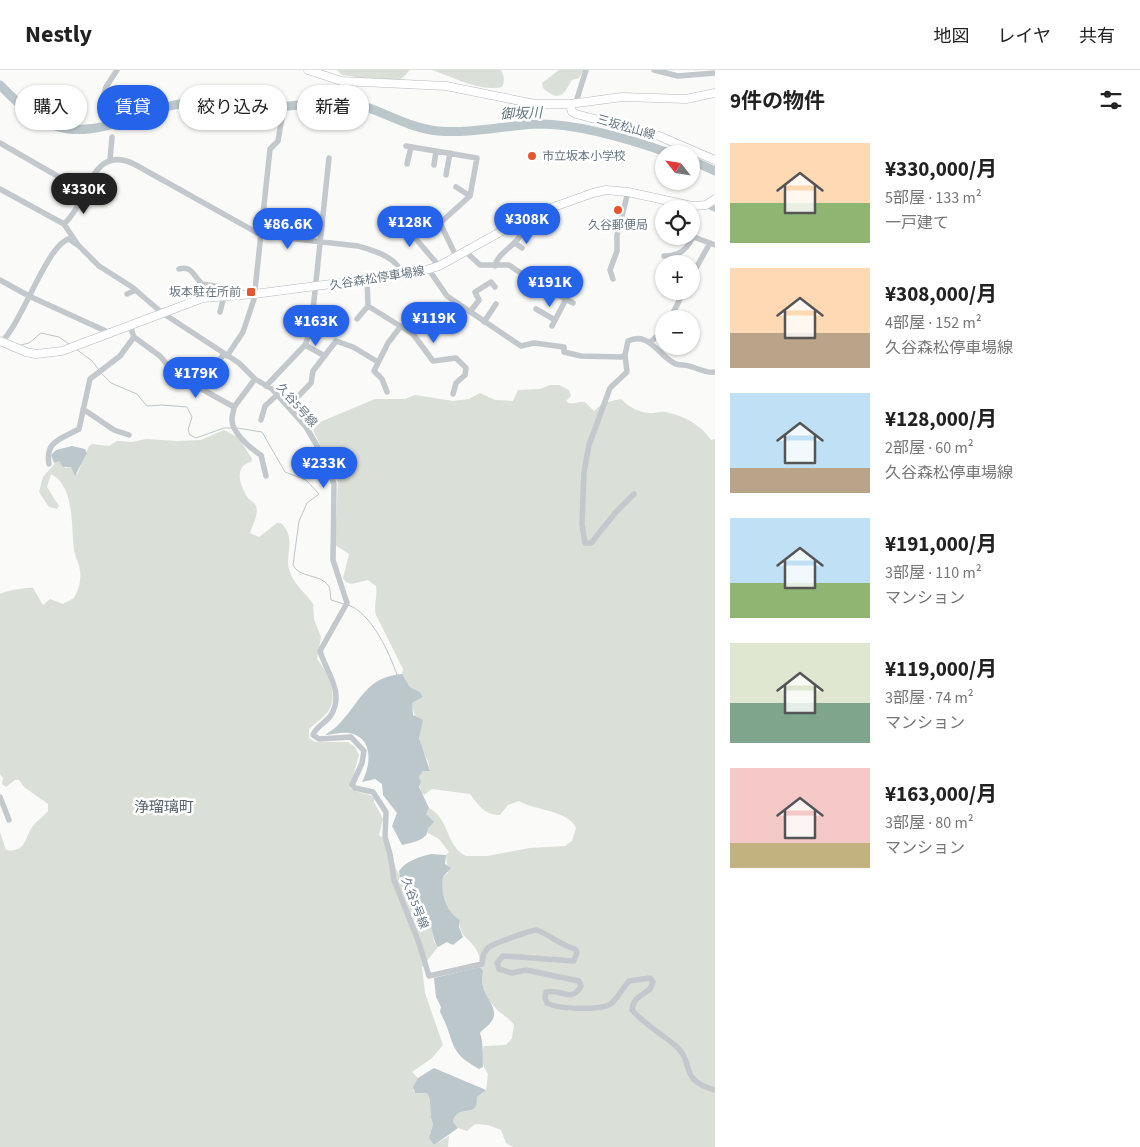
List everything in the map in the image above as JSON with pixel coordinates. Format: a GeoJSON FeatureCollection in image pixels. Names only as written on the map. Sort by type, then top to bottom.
{"type":"FeatureCollection","features":[{"type":"Feature","properties":{"kind":"main road","name":"三坂松山線"},"geometry":{"type":"LineString","coordinates":[[308,70],[341,80],[438,85],[535,104],[573,103],[622,97],[686,99],[715,93]]}},
{"type":"Feature","properties":{"kind":"main road","name":"三坂松山線"},"geometry":{"type":"LineString","coordinates":[[573,103],[572,112],[576,114],[659,136],[715,160]]}},
{"type":"Feature","properties":{"kind":"main road","name":"久谷森松停車場線"},"geometry":{"type":"LineString","coordinates":[[1,342],[26,352],[45,354],[71,348],[193,300],[402,276],[429,270],[520,221],[593,193],[606,190],[628,192],[657,200]]}},
{"type":"Feature","properties":{"kind":"main road"},"geometry":{"type":"LineString","coordinates":[[706,205],[715,199]]}},
{"type":"Feature","properties":{"kind":"main road","name":"久谷森松停車場線"},"geometry":{"type":"LineString","coordinates":[[700,206],[706,205]]}},
{"type":"Feature","properties":{"kind":"street"},"geometry":{"type":"LineString","coordinates":[[107,85],[117,70]]}},
{"type":"Feature","properties":{"kind":"street"},"geometry":{"type":"LineString","coordinates":[[573,103],[586,70]]}},
{"type":"Feature","properties":{"kind":"street"},"geometry":{"type":"LineString","coordinates":[[654,70],[678,76],[715,73]]}},
{"type":"Feature","properties":{"kind":"street"},"geometry":{"type":"LineString","coordinates":[[198,388],[243,332],[254,294],[270,149],[278,141],[280,130]]}},
{"type":"Feature","properties":{"kind":"street"},"geometry":{"type":"LineString","coordinates":[[110,160],[112,137]]}},
{"type":"Feature","properties":{"kind":"street"},"geometry":{"type":"LineString","coordinates":[[0,143],[84,192]]}},
{"type":"Feature","properties":{"kind":"street"},"geometry":{"type":"LineString","coordinates":[[407,164],[409,147],[477,158],[470,196],[440,223],[456,256]]}},
{"type":"Feature","properties":{"kind":"street"},"geometry":{"type":"LineString","coordinates":[[434,165],[436,151]]}},
{"type":"Feature","properties":{"kind":"street"},"geometry":{"type":"LineString","coordinates":[[446,175],[450,153]]}},
{"type":"Feature","properties":{"kind":"street"},"geometry":{"type":"LineString","coordinates":[[266,386],[306,344],[310,337],[308,324],[313,310],[329,158]]}},
{"type":"Feature","properties":{"kind":"street"},"geometry":{"type":"LineString","coordinates":[[0,189],[64,224],[97,169],[110,160],[121,159],[134,164],[261,235],[358,246],[371,250],[397,264],[401,268],[402,276]]}},
{"type":"Feature","properties":{"kind":"street"},"geometry":{"type":"LineString","coordinates":[[456,187],[470,196]]}},
{"type":"Feature","properties":{"kind":"street"},"geometry":{"type":"LineString","coordinates":[[613,279],[610,270],[617,251],[616,238],[628,192]]}},
{"type":"Feature","properties":{"kind":"street"},"geometry":{"type":"LineString","coordinates":[[706,205],[715,209]]}},
{"type":"Feature","properties":{"kind":"street"},"geometry":{"type":"LineString","coordinates":[[412,237],[432,212]]}},
{"type":"Feature","properties":{"kind":"street"},"geometry":{"type":"LineString","coordinates":[[540,212],[547,226]]}},
{"type":"Feature","properties":{"kind":"street"},"geometry":{"type":"LineString","coordinates":[[387,221],[412,237],[439,266]]}},
{"type":"Feature","properties":{"kind":"street"},"geometry":{"type":"LineString","coordinates":[[496,266],[499,257],[515,243],[524,229],[520,221]]}},
{"type":"Feature","properties":{"kind":"street","name":"久谷5号線"},"geometry":{"type":"LineString","coordinates":[[64,224],[78,245],[103,270],[136,290],[163,312],[239,363],[277,395],[317,443],[330,471],[336,503],[333,560],[347,605],[330,630],[320,651],[332,678],[335,700],[331,714],[313,735],[319,739],[351,737],[364,751],[362,763],[352,785],[354,788],[372,792],[386,812],[384,837],[390,854],[394,880],[419,943],[429,976],[482,964],[484,954],[493,944],[511,939],[532,929],[538,930],[562,946],[575,949],[577,952],[574,961],[504,956],[497,963],[499,970],[512,973],[518,970],[526,970],[579,981],[582,986],[577,994],[571,996],[554,990],[546,992],[544,998],[547,1003],[560,1008],[598,1009],[611,1003],[629,981],[650,978],[653,982],[650,989],[637,997],[632,1004],[632,1010],[678,1048],[685,1058],[687,1072],[695,1081],[715,1090]]}},
{"type":"Feature","properties":{"kind":"street"},"geometry":{"type":"LineString","coordinates":[[1,342],[46,264],[62,241],[68,239],[78,245]]}},
{"type":"Feature","properties":{"kind":"street"},"geometry":{"type":"LineString","coordinates":[[700,240],[712,244],[700,263]]}},
{"type":"Feature","properties":{"kind":"street"},"geometry":{"type":"LineString","coordinates":[[515,243],[522,248]]}},
{"type":"Feature","properties":{"kind":"street"},"geometry":{"type":"LineString","coordinates":[[669,255],[680,253],[689,245]]}},
{"type":"Feature","properties":{"kind":"street"},"geometry":{"type":"LineString","coordinates":[[465,251],[480,265],[511,266],[534,282],[573,303]]}},
{"type":"Feature","properties":{"kind":"street"},"geometry":{"type":"LineString","coordinates":[[179,269],[186,268],[191,270],[202,284],[219,285],[224,288],[220,312]]}},
{"type":"Feature","properties":{"kind":"street"},"geometry":{"type":"LineString","coordinates":[[429,270],[447,296],[521,346],[534,343],[564,347],[564,352],[581,356],[621,357],[626,355]]}},
{"type":"Feature","properties":{"kind":"street"},"geometry":{"type":"LineString","coordinates":[[0,280],[29,296],[110,333]]}},
{"type":"Feature","properties":{"kind":"street"},"geometry":{"type":"LineString","coordinates":[[357,319],[368,306],[367,280]]}},
{"type":"Feature","properties":{"kind":"street"},"geometry":{"type":"LineString","coordinates":[[470,312],[479,300],[475,292],[491,282],[495,287]]}},
{"type":"Feature","properties":{"kind":"street"},"geometry":{"type":"LineString","coordinates":[[127,294],[136,290]]}},
{"type":"Feature","properties":{"kind":"street"},"geometry":{"type":"LineString","coordinates":[[536,309],[553,323],[566,299]]}},
{"type":"Feature","properties":{"kind":"street"},"geometry":{"type":"LineString","coordinates":[[484,322],[496,304]]}},
{"type":"Feature","properties":{"kind":"street"},"geometry":{"type":"LineString","coordinates":[[368,306],[401,326],[419,340],[433,361],[456,358],[466,368],[465,375],[456,383],[452,394]]}},
{"type":"Feature","properties":{"kind":"street"},"geometry":{"type":"LineString","coordinates":[[130,326],[134,337],[160,356],[170,368],[198,388],[234,407]]}},
{"type":"Feature","properties":{"kind":"street"},"geometry":{"type":"LineString","coordinates":[[387,392],[382,379],[374,371],[388,343],[401,326]]}},
{"type":"Feature","properties":{"kind":"street"},"geometry":{"type":"LineString","coordinates":[[49,464],[47,454],[51,446],[78,429],[90,379],[120,356],[134,337]]}},
{"type":"Feature","properties":{"kind":"street"},"geometry":{"type":"LineString","coordinates":[[650,342],[655,338]]}},
{"type":"Feature","properties":{"kind":"street"},"geometry":{"type":"LineString","coordinates":[[634,494],[616,512],[591,543],[585,543],[582,524],[584,472],[589,445],[610,388],[627,372],[627,343],[630,339],[650,342],[674,364],[689,366],[710,374],[715,372]]}},
{"type":"Feature","properties":{"kind":"street"},"geometry":{"type":"LineString","coordinates":[[288,407],[310,383],[313,371],[336,341],[353,347],[378,362]]}},
{"type":"Feature","properties":{"kind":"street"},"geometry":{"type":"LineString","coordinates":[[306,344],[325,356]]}},
{"type":"Feature","properties":{"kind":"street"},"geometry":{"type":"LineString","coordinates":[[256,379],[234,407],[232,420],[235,428],[250,447],[261,455],[266,476]]}},
{"type":"Feature","properties":{"kind":"street"},"geometry":{"type":"LineString","coordinates":[[261,420],[265,406],[277,395]]}},
{"type":"Feature","properties":{"kind":"street"},"geometry":{"type":"LineString","coordinates":[[84,409],[114,430],[129,435]]}},
{"type":"Feature","properties":{"kind":"street"},"geometry":{"type":"LineString","coordinates":[[0,797],[9,820]]}},
{"type":"Feature","properties":{"kind":"shaded area"},"geometry":{"type":"Polygon","coordinates":[[[337,70],[410,70],[399,79],[385,81],[342,75],[337,70]]]}},
{"type":"Feature","properties":{"kind":"shaded area"},"geometry":{"type":"Polygon","coordinates":[[[432,70],[501,70],[504,83],[502,87],[493,88],[475,86],[432,70]]]}},
{"type":"Feature","properties":{"kind":"shaded area"},"geometry":{"type":"Polygon","coordinates":[[[559,70],[584,70],[579,78],[572,80],[566,90],[557,96],[543,88],[542,83],[559,70]]]}},
{"type":"Feature","properties":{"kind":"shaded area"},"geometry":{"type":"Polygon","coordinates":[[[550,385],[559,385],[569,390],[571,396],[566,401],[568,403],[585,402],[594,411],[603,403],[621,399],[630,407],[641,412],[665,412],[678,415],[702,429],[711,440],[715,439],[715,1147],[513,1147],[506,1143],[501,1130],[488,1125],[475,1124],[467,1131],[458,1128],[453,1122],[457,1114],[474,1109],[477,1097],[486,1090],[488,1074],[482,1060],[484,1046],[506,1045],[512,1038],[514,1025],[494,1007],[487,996],[482,983],[480,960],[476,948],[463,935],[460,920],[451,912],[445,901],[443,877],[448,873],[446,855],[449,852],[439,839],[428,833],[426,814],[429,808],[436,813],[454,845],[466,856],[487,856],[530,848],[565,846],[572,841],[576,828],[572,822],[559,814],[519,801],[508,805],[500,815],[495,815],[486,812],[470,794],[432,789],[424,795],[421,792],[419,777],[423,771],[430,771],[428,761],[420,747],[419,729],[412,703],[423,697],[420,692],[410,687],[402,674],[403,669],[376,615],[376,586],[368,580],[351,584],[343,578],[349,554],[335,545],[338,482],[313,430],[320,422],[375,399],[405,399],[415,395],[453,401],[469,399],[480,393],[495,400],[513,401],[518,390],[540,389],[550,385]]]}},
{"type":"Feature","properties":{"kind":"shaded area"},"geometry":{"type":"Polygon","coordinates":[[[224,430],[239,438],[252,459],[251,462],[245,464],[240,472],[245,493],[257,509],[250,533],[259,537],[277,523],[281,523],[289,535],[288,566],[290,572],[313,604],[314,619],[321,637],[317,659],[328,676],[333,697],[327,713],[309,729],[309,738],[315,742],[348,742],[355,747],[359,755],[350,788],[374,798],[374,802],[383,819],[379,835],[389,843],[396,869],[432,927],[434,942],[438,947],[422,967],[425,993],[443,1045],[432,1058],[412,1072],[418,1078],[413,1090],[415,1093],[427,1093],[429,1097],[433,1124],[429,1138],[434,1145],[449,1136],[448,1147],[0,1147],[0,832],[6,850],[18,849],[24,844],[33,826],[48,811],[48,804],[24,787],[19,780],[15,780],[6,787],[2,784],[3,778],[0,774],[0,594],[33,588],[43,605],[50,599],[63,604],[74,598],[77,592],[80,572],[74,550],[68,497],[59,480],[51,474],[47,487],[59,506],[57,509],[49,507],[39,492],[43,477],[57,461],[65,468],[71,467],[77,475],[89,446],[92,444],[109,446],[117,441],[132,442],[146,439],[201,440],[224,430]]]}},
{"type":"Feature","properties":{"kind":"shaded area"},"geometry":{"type":"Polygon","coordinates":[[[72,446],[85,449],[87,453],[75,476],[71,467],[63,467],[59,461],[54,463],[51,455],[56,450],[72,446]]]}},
{"type":"Feature","properties":{"kind":"shaded area"},"geometry":{"type":"Polygon","coordinates":[[[402,674],[410,687],[420,692],[423,697],[412,703],[413,715],[423,720],[419,738],[430,771],[423,771],[419,777],[421,782],[419,787],[429,808],[426,814],[434,822],[428,828],[423,838],[402,845],[392,826],[397,813],[383,795],[382,784],[375,779],[362,782],[368,761],[368,753],[363,740],[349,733],[325,735],[338,725],[372,685],[390,676],[402,674]]]}},
{"type":"Feature","properties":{"kind":"shaded area"},"geometry":{"type":"Polygon","coordinates":[[[431,854],[446,855],[445,864],[451,868],[443,877],[445,901],[451,912],[460,920],[459,927],[463,937],[453,945],[447,942],[438,947],[431,928],[423,920],[406,884],[401,882],[399,871],[405,865],[431,854]]]}},
{"type":"Feature","properties":{"kind":"shaded area"},"geometry":{"type":"Polygon","coordinates":[[[480,967],[483,971],[482,979],[485,993],[494,1013],[492,1021],[480,1033],[483,1067],[479,1069],[461,1057],[453,1045],[440,1012],[441,1007],[436,997],[434,978],[480,967]]]}},
{"type":"Feature","properties":{"kind":"shaded area"},"geometry":{"type":"Polygon","coordinates":[[[434,1068],[486,1090],[477,1097],[474,1109],[457,1114],[453,1122],[458,1128],[434,1145],[429,1138],[433,1124],[429,1097],[427,1093],[415,1093],[413,1087],[418,1078],[434,1068]]]}},
{"type":"Feature","properties":{"kind":"waterway","name":"御坂川"},"geometry":{"type":"LineString","coordinates":[[0,85],[39,119],[57,127],[68,129],[99,128],[157,109],[186,103],[273,107],[342,102],[363,106],[416,126],[438,131],[451,132],[540,124],[555,125],[607,134],[655,149]]}},
{"type":"Feature","properties":{"kind":"waterway","name":"御坂川"},"geometry":{"type":"LineString","coordinates":[[700,164],[715,171]]}},
{"type":"Feature","properties":{"kind":"waterway"},"geometry":{"type":"LineString","coordinates":[[21,345],[29,343],[41,333],[59,337],[69,344]]}},
{"type":"Feature","properties":{"kind":"waterway"},"geometry":{"type":"LineString","coordinates":[[76,349],[92,361],[99,370]]}},
{"type":"Feature","properties":{"kind":"waterway"},"geometry":{"type":"LineString","coordinates":[[101,373],[111,383],[137,394],[147,406],[187,407],[192,417],[188,430],[190,435],[196,438],[224,428],[233,428]]}},
{"type":"Feature","properties":{"kind":"waterway"},"geometry":{"type":"LineString","coordinates":[[237,428],[262,432],[285,472],[306,480],[319,494],[307,503],[299,521],[293,565],[300,572],[320,579],[328,585],[331,600],[344,604]]}},
{"type":"Feature","properties":{"kind":"waterway"},"geometry":{"type":"LineString","coordinates":[[348,605],[356,609],[372,625],[390,656],[397,675]]}},
{"type":"Feature","properties":{"kind":"place","name":"市立坂本小学校"},"geometry":{"type":"Point","coordinates":[532,156]}},
{"type":"Feature","properties":{"kind":"place","name":"久谷郵便局"},"geometry":{"type":"Point","coordinates":[618,210]}},
{"type":"Feature","properties":{"kind":"place","name":"坂本駐在所前"},"geometry":{"type":"Point","coordinates":[251,292]}},
{"type":"Feature","properties":{"kind":"district","name":"浄瑠璃町"},"geometry":{"type":"Point","coordinates":[164,807]}}]}
